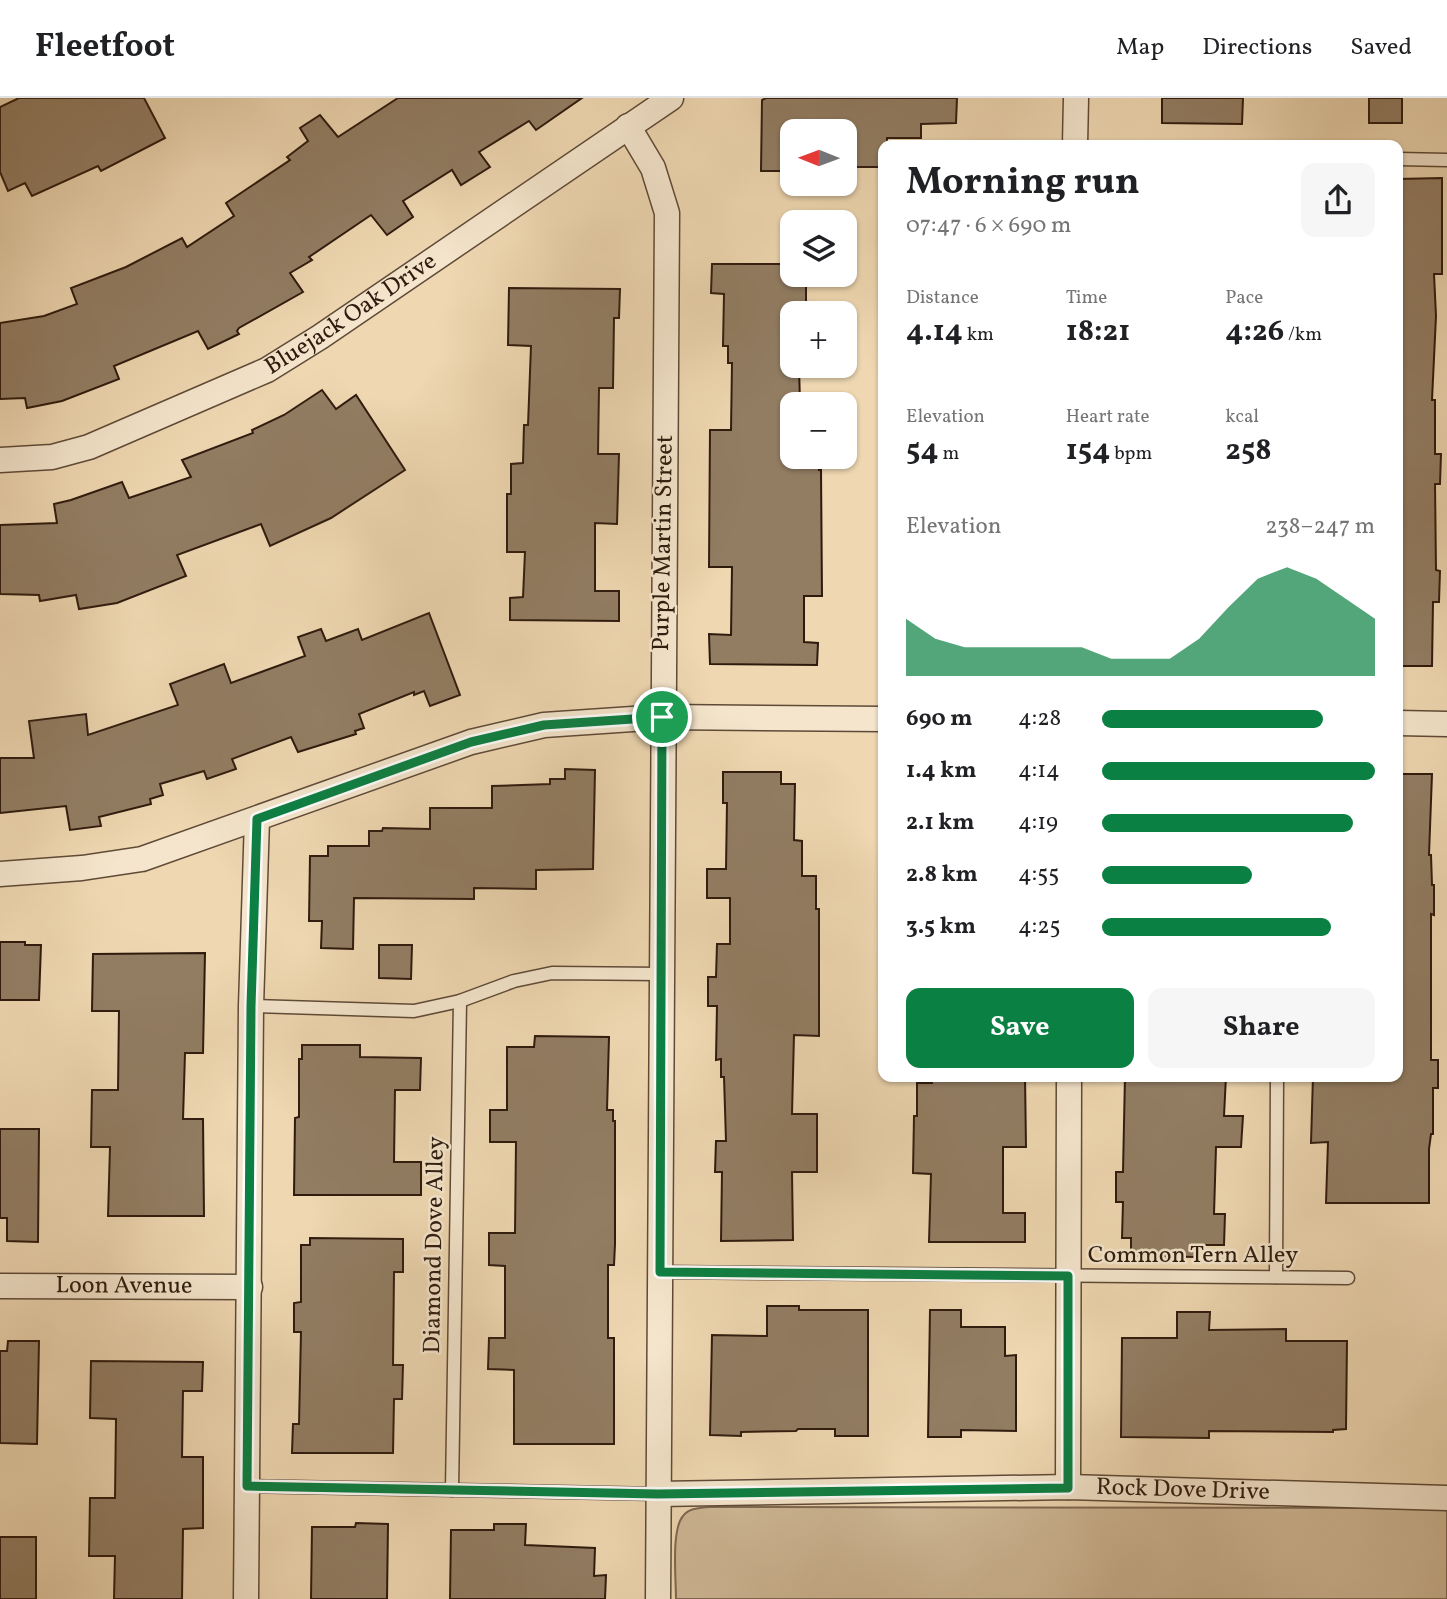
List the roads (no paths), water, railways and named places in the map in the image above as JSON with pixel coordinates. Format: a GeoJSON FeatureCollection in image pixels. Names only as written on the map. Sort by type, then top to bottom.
{"type":"FeatureCollection","features":[{"type":"Feature","properties":{"kind":"street","name":"Bluejack Oak Drive"},"geometry":{"type":"LineString","coordinates":[[0,460],[52,457],[89,447],[267,370],[320,337],[671,98]]}},
{"type":"Feature","properties":{"kind":"street"},"geometry":{"type":"LineString","coordinates":[[1074,140],[1076,98]]}},
{"type":"Feature","properties":{"kind":"street","name":"Purple Martin Street"},"geometry":{"type":"LineString","coordinates":[[628,126],[653,168],[667,214],[658,1599]]}},
{"type":"Feature","properties":{"kind":"street"},"geometry":{"type":"LineString","coordinates":[[0,874],[82,869],[142,859],[471,742],[544,725],[662,717],[878,719]]}},
{"type":"Feature","properties":{"kind":"street"},"geometry":{"type":"LineString","coordinates":[[1403,723],[1447,724]]}},
{"type":"Feature","properties":{"kind":"street"},"geometry":{"type":"LineString","coordinates":[[246,1599],[251,1006],[257,819]]}},
{"type":"Feature","properties":{"kind":"street"},"geometry":{"type":"LineString","coordinates":[[1068,1488],[1069,1082]]}},
{"type":"Feature","properties":{"kind":"street","name":"Loon Avenue"},"geometry":{"type":"LineString","coordinates":[[0,1286],[250,1287]]}},
{"type":"Feature","properties":{"kind":"street","name":"Rock Dove Drive"},"geometry":{"type":"LineString","coordinates":[[658,1494],[1068,1488],[1447,1498]]}},
{"type":"Feature","properties":{"kind":"lane"},"geometry":{"type":"LineString","coordinates":[[1403,159],[1447,160]]}},
{"type":"Feature","properties":{"kind":"lane"},"geometry":{"type":"LineString","coordinates":[[251,1006],[414,1011],[460,1001],[514,981],[552,973],[662,974]]}},
{"type":"Feature","properties":{"kind":"lane","name":"Diamond Dove Alley"},"geometry":{"type":"LineString","coordinates":[[452,1490],[460,1001]]}},
{"type":"Feature","properties":{"kind":"lane"},"geometry":{"type":"LineString","coordinates":[[1276,1277],[1277,1082]]}},
{"type":"Feature","properties":{"kind":"lane","name":"Common Tern Alley"},"geometry":{"type":"LineString","coordinates":[[660,1272],[1348,1278]]}},
{"type":"Feature","properties":{"kind":"lane","name":"Rock Dove Drive"},"geometry":{"type":"LineString","coordinates":[[247,1486],[658,1494]]}}]}
